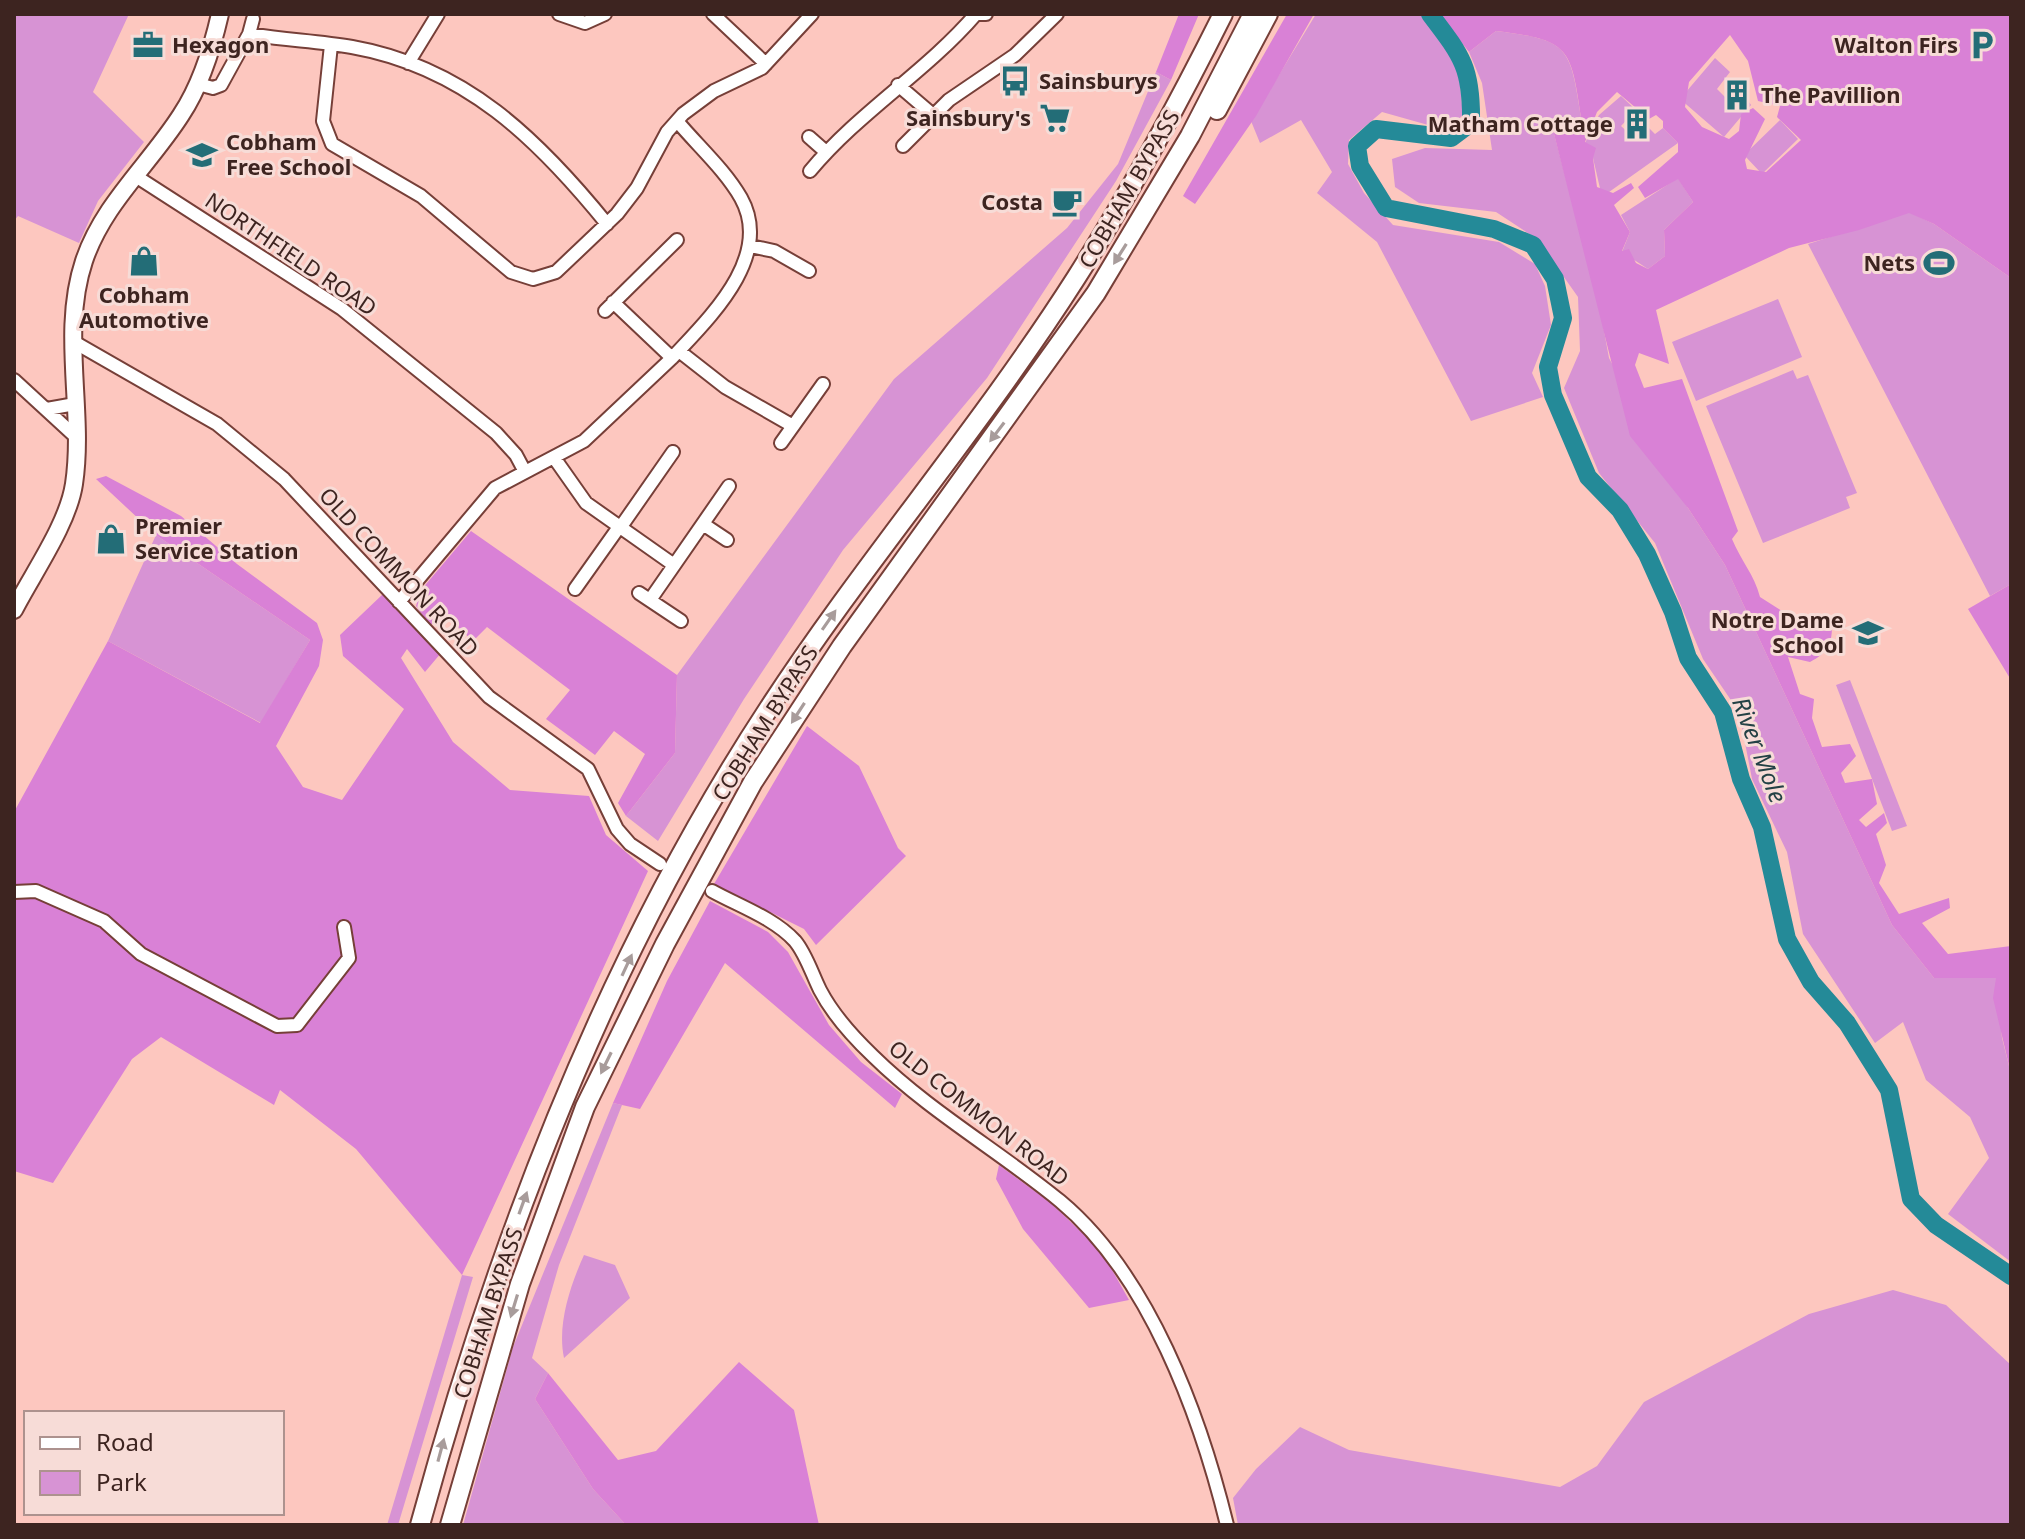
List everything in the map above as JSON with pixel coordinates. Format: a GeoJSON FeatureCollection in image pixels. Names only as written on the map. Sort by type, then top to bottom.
{"type":"FeatureCollection","features":[{"type":"Feature","properties":{"kind":"highway"},"geometry":{"type":"LineString","coordinates":[[1195,69],[1215,14]]}},
{"type":"Feature","properties":{"kind":"highway","name":"COBHAM BYPASS"},"geometry":{"type":"LineString","coordinates":[[420,1525],[453,1404],[549,1132],[634,949],[697,830],[766,711],[833,613],[1075,280],[1140,174],[1223,14]]}},
{"type":"Feature","properties":{"kind":"highway","name":"COBHAM BYPASS"},"geometry":{"type":"LineString","coordinates":[[450,1525],[520,1284],[585,1107],[665,944],[753,782],[825,671],[937,511],[1044,370],[1145,214],[1253,14]]}},
{"type":"Feature","properties":{"kind":"highway"},"geometry":{"type":"LineString","coordinates":[[1145,214],[1201,138],[1268,14]]}},
{"type":"Feature","properties":{"kind":"main road"},"geometry":{"type":"LineString","coordinates":[[14,610],[71,497],[76,437],[75,301],[83,262],[102,220],[174,126],[198,84],[220,14]]}},
{"type":"Feature","properties":{"kind":"street"},"geometry":{"type":"LineString","coordinates":[[408,63],[438,14]]}},
{"type":"Feature","properties":{"kind":"street"},"geometry":{"type":"LineString","coordinates":[[559,14],[585,23],[605,14]]}},
{"type":"Feature","properties":{"kind":"street"},"geometry":{"type":"LineString","coordinates":[[713,14],[766,64]]}},
{"type":"Feature","properties":{"kind":"street"},"geometry":{"type":"LineString","coordinates":[[331,45],[323,121],[332,144],[433,205],[516,275],[533,279],[551,275],[607,224],[637,188],[661,141],[677,121],[714,91],[751,75],[766,64],[812,14]]}},
{"type":"Feature","properties":{"kind":"street"},"geometry":{"type":"LineString","coordinates":[[810,171],[826,152],[898,85],[948,45],[976,14],[986,14]]}},
{"type":"Feature","properties":{"kind":"street"},"geometry":{"type":"LineString","coordinates":[[903,146],[957,93],[1015,55],[1057,14]]}},
{"type":"Feature","properties":{"kind":"street"},"geometry":{"type":"LineString","coordinates":[[198,84],[219,87],[249,34],[253,19]]}},
{"type":"Feature","properties":{"kind":"street"},"geometry":{"type":"LineString","coordinates":[[249,34],[331,45],[408,63],[464,87],[517,125],[565,172],[607,224]]}},
{"type":"Feature","properties":{"kind":"street"},"geometry":{"type":"LineString","coordinates":[[898,85],[933,115]]}},
{"type":"Feature","properties":{"kind":"street"},"geometry":{"type":"LineString","coordinates":[[399,602],[487,496],[524,470],[555,459],[598,430],[676,355],[740,273],[750,246],[750,225],[741,198],[677,121]]}},
{"type":"Feature","properties":{"kind":"street"},"geometry":{"type":"LineString","coordinates":[[809,137],[826,152]]}},
{"type":"Feature","properties":{"kind":"street","name":"NORTHFIELD ROAD"},"geometry":{"type":"LineString","coordinates":[[134,175],[342,309],[496,433],[516,455],[524,470]]}},
{"type":"Feature","properties":{"kind":"street"},"geometry":{"type":"LineString","coordinates":[[677,240],[609,306],[725,387],[793,426]]}},
{"type":"Feature","properties":{"kind":"street"},"geometry":{"type":"LineString","coordinates":[[750,246],[774,251],[809,271]]}},
{"type":"Feature","properties":{"kind":"street","name":"OLD COMMON ROAD"},"geometry":{"type":"LineString","coordinates":[[74,342],[182,401],[250,448],[302,496],[489,697],[588,769],[623,837],[660,864]]}},
{"type":"Feature","properties":{"kind":"street"},"geometry":{"type":"LineString","coordinates":[[14,380],[76,437]]}},
{"type":"Feature","properties":{"kind":"street"},"geometry":{"type":"LineString","coordinates":[[781,443],[823,384]]}},
{"type":"Feature","properties":{"kind":"street"},"geometry":{"type":"LineString","coordinates":[[47,409],[75,404]]}},
{"type":"Feature","properties":{"kind":"street"},"geometry":{"type":"LineString","coordinates":[[575,589],[673,452]]}},
{"type":"Feature","properties":{"kind":"street"},"geometry":{"type":"LineString","coordinates":[[555,459],[578,495],[674,565]]}},
{"type":"Feature","properties":{"kind":"street"},"geometry":{"type":"LineString","coordinates":[[681,621],[644,596],[674,565],[729,486]]}},
{"type":"Feature","properties":{"kind":"street"},"geometry":{"type":"LineString","coordinates":[[703,524],[727,540]]}},
{"type":"Feature","properties":{"kind":"street"},"geometry":{"type":"LineString","coordinates":[[593,563],[606,572]]}},
{"type":"Feature","properties":{"kind":"street"},"geometry":{"type":"LineString","coordinates":[[14,892],[36,891],[104,921],[141,954],[277,1026],[297,1025],[349,958],[344,927]]}},
{"type":"Feature","properties":{"kind":"street","name":"OLD COMMON ROAD"},"geometry":{"type":"LineString","coordinates":[[712,891],[779,927],[797,943],[822,993],[851,1035],[882,1066],[1060,1201],[1093,1232],[1114,1259],[1171,1357],[1227,1525]]}},
{"type":"Feature","properties":{"kind":"green space"},"geometry":{"type":"Polygon","coordinates":[[[14,14],[129,14],[93,92],[144,142],[98,201],[79,243],[18,216],[14,221],[14,14]]]}},
{"type":"Feature","properties":{"kind":"green space"},"geometry":{"type":"Polygon","coordinates":[[[1316,14],[1422,14],[1458,64],[1463,115],[1446,130],[1382,112],[1349,140],[1348,164],[1364,193],[1393,225],[1499,242],[1535,264],[1545,286],[1551,325],[1532,373],[1543,397],[1471,421],[1377,242],[1317,193],[1332,172],[1301,120],[1260,143],[1251,121],[1316,14]]]}},
{"type":"Feature","properties":{"kind":"green space"},"geometry":{"type":"Polygon","coordinates":[[[1496,31],[1552,43],[1569,61],[1581,117],[1553,130],[1599,304],[1609,358],[1688,508],[1725,565],[1892,925],[1934,978],[1996,977],[2002,1038],[2011,1074],[2011,1262],[1948,1214],[1989,1158],[1970,1117],[1926,1080],[1903,1022],[1875,1043],[1803,934],[1787,852],[1752,779],[1739,712],[1703,659],[1655,543],[1599,473],[1564,388],[1580,351],[1578,297],[1537,239],[1496,212],[1419,203],[1395,187],[1392,159],[1425,148],[1492,150],[1482,83],[1469,52],[1496,31]]]}},
{"type":"Feature","properties":{"kind":"green space"},"geometry":{"type":"Polygon","coordinates":[[[1715,58],[1730,72],[1717,89],[1738,110],[1749,102],[1751,105],[1724,137],[1680,99],[1715,58]]]}},
{"type":"Feature","properties":{"kind":"green space"},"geometry":{"type":"Polygon","coordinates":[[[1156,72],[1171,80],[1116,181],[987,378],[843,550],[744,699],[658,841],[626,816],[675,753],[677,675],[894,379],[1067,228],[1118,164],[1156,72]]]}},
{"type":"Feature","properties":{"kind":"green space"},"geometry":{"type":"Polygon","coordinates":[[[1621,96],[1636,110],[1621,126],[1635,139],[1648,127],[1655,134],[1663,128],[1678,143],[1602,197],[1593,158],[1585,143],[1599,115],[1621,96]]]}},
{"type":"Feature","properties":{"kind":"green space"},"geometry":{"type":"Polygon","coordinates":[[[1780,120],[1798,139],[1762,174],[1744,155],[1780,120]]]}},
{"type":"Feature","properties":{"kind":"green space"},"geometry":{"type":"Polygon","coordinates":[[[1678,178],[1693,202],[1664,230],[1665,256],[1648,269],[1622,252],[1630,232],[1621,215],[1678,178]]]}},
{"type":"Feature","properties":{"kind":"green space"},"geometry":{"type":"Polygon","coordinates":[[[1909,212],[1934,224],[2011,278],[2011,584],[1990,596],[1808,244],[1909,212]]]}},
{"type":"Feature","properties":{"kind":"green space"},"geometry":{"type":"Polygon","coordinates":[[[1778,299],[1802,357],[1696,401],[1672,342],[1778,299]]]}},
{"type":"Feature","properties":{"kind":"green space"},"geometry":{"type":"Polygon","coordinates":[[[1793,370],[1797,379],[1808,375],[1857,493],[1846,497],[1850,508],[1763,543],[1706,406],[1793,370]]]}},
{"type":"Feature","properties":{"kind":"green space"},"geometry":{"type":"Polygon","coordinates":[[[156,535],[310,640],[261,723],[108,641],[156,535]]]}},
{"type":"Feature","properties":{"kind":"green space"},"geometry":{"type":"Polygon","coordinates":[[[1850,680],[1907,826],[1892,831],[1836,685],[1850,680]]]}},
{"type":"Feature","properties":{"kind":"green space"},"geometry":{"type":"Polygon","coordinates":[[[613,1103],[622,1105],[559,1265],[532,1358],[548,1373],[535,1399],[593,1489],[626,1525],[463,1525],[513,1347],[613,1103]]]}},
{"type":"Feature","properties":{"kind":"green space"},"geometry":{"type":"Polygon","coordinates":[[[584,1255],[615,1265],[630,1298],[564,1358],[562,1332],[566,1306],[584,1255]]]}},
{"type":"Feature","properties":{"kind":"green space"},"geometry":{"type":"Polygon","coordinates":[[[462,1275],[473,1277],[398,1525],[387,1525],[462,1275]]]}},
{"type":"Feature","properties":{"kind":"green space"},"geometry":{"type":"Polygon","coordinates":[[[1893,1290],[1946,1305],[2011,1365],[2011,1525],[1238,1525],[1233,1498],[1256,1469],[1300,1427],[1349,1450],[1560,1487],[1597,1466],[1644,1402],[1809,1314],[1893,1290]]]}},
{"type":"Feature","properties":{"kind":"shaded area"},"geometry":{"type":"Polygon","coordinates":[[[1179,14],[1199,14],[1171,80],[1156,72],[1179,14]]]}},
{"type":"Feature","properties":{"kind":"shaded area"},"geometry":{"type":"Polygon","coordinates":[[[1287,14],[1314,14],[1256,116],[1195,204],[1183,196],[1287,14]]]}},
{"type":"Feature","properties":{"kind":"shaded area"},"geometry":{"type":"Polygon","coordinates":[[[1439,14],[2011,14],[2011,278],[1934,224],[1909,213],[1789,248],[1656,310],[1669,364],[1639,353],[1635,365],[1644,388],[1682,379],[1738,531],[1732,539],[1760,597],[1801,623],[1822,617],[1832,626],[1827,648],[1816,659],[1810,662],[1788,657],[1800,694],[1814,699],[1812,718],[1822,747],[1850,744],[1856,756],[1841,773],[1845,783],[1872,779],[1877,804],[1859,820],[1866,827],[1884,813],[1887,823],[1876,834],[1886,865],[1879,883],[1899,914],[1949,898],[1950,908],[1922,923],[1948,954],[2011,946],[2011,1074],[1993,998],[1996,978],[1934,978],[1892,925],[1725,565],[1688,508],[1630,436],[1553,130],[1581,117],[1569,61],[1562,51],[1539,38],[1496,31],[1469,52],[1439,14]],[[1730,35],[1689,82],[1685,107],[1702,127],[1729,139],[1739,131],[1741,114],[1753,108],[1765,119],[1745,160],[1747,169],[1766,172],[1801,140],[1777,117],[1780,106],[1758,101],[1748,61],[1730,35]],[[1617,92],[1597,112],[1585,142],[1596,148],[1593,158],[1597,187],[1613,193],[1631,183],[1634,188],[1614,205],[1630,232],[1622,251],[1629,249],[1636,263],[1648,269],[1665,256],[1664,230],[1693,202],[1678,179],[1645,198],[1638,187],[1678,152],[1678,143],[1663,128],[1663,121],[1656,115],[1649,119],[1617,92]]]}},
{"type":"Feature","properties":{"kind":"shaded area"},"geometry":{"type":"Polygon","coordinates":[[[106,476],[181,516],[237,564],[317,623],[323,640],[319,666],[276,746],[303,787],[342,800],[404,709],[343,656],[340,635],[383,594],[441,653],[425,672],[407,649],[401,658],[453,742],[510,790],[589,796],[606,835],[648,871],[462,1275],[356,1149],[280,1090],[274,1105],[161,1037],[132,1059],[53,1183],[14,1171],[14,812],[108,641],[260,723],[310,640],[156,535],[96,479],[106,476]]]}},
{"type":"Feature","properties":{"kind":"shaded area"},"geometry":{"type":"Polygon","coordinates":[[[471,531],[677,675],[675,753],[626,816],[618,803],[645,754],[614,731],[595,755],[546,719],[570,690],[487,627],[473,641],[442,613],[430,626],[416,606],[421,590],[471,531]]]}},
{"type":"Feature","properties":{"kind":"shaded area"},"geometry":{"type":"Polygon","coordinates":[[[2011,584],[2011,680],[1968,609],[2011,584]]]}},
{"type":"Feature","properties":{"kind":"shaded area"},"geometry":{"type":"Polygon","coordinates":[[[807,726],[859,766],[898,848],[906,856],[816,945],[804,929],[714,884],[807,726]]]}},
{"type":"Feature","properties":{"kind":"shaded area"},"geometry":{"type":"Polygon","coordinates":[[[710,901],[768,932],[788,952],[829,1025],[861,1062],[902,1094],[895,1108],[725,963],[640,1109],[613,1103],[667,981],[710,901]]]}},
{"type":"Feature","properties":{"kind":"shaded area"},"geometry":{"type":"Polygon","coordinates":[[[999,1165],[1051,1203],[1102,1252],[1129,1300],[1089,1308],[1023,1229],[996,1179],[999,1165]]]}},
{"type":"Feature","properties":{"kind":"shaded area"},"geometry":{"type":"Polygon","coordinates":[[[739,1362],[794,1410],[819,1525],[626,1525],[593,1489],[535,1399],[548,1373],[618,1460],[656,1451],[739,1362]]]}},
{"type":"Feature","properties":{"kind":"waterway","name":"River Mole"},"geometry":{"type":"LineString","coordinates":[[1430,14],[1463,64],[1470,89],[1471,123],[1451,138],[1376,129],[1357,146],[1360,166],[1386,208],[1494,229],[1533,245],[1555,279],[1563,318],[1548,367],[1553,395],[1588,477],[1620,510],[1647,554],[1673,612],[1688,658],[1723,712],[1741,779],[1762,827],[1787,939],[1811,982],[1847,1023],[1889,1090],[1911,1199],[1936,1225],[2011,1276]]}},
{"type":"Feature","properties":{"kind":"place","name":"Hexagon"},"geometry":{"type":"Point","coordinates":[148,45]}},
{"type":"Feature","properties":{"kind":"place","name":"Walton Firs"},"geometry":{"type":"Point","coordinates":[1982,45]}},
{"type":"Feature","properties":{"kind":"place","name":"Sainsburys"},"geometry":{"type":"Point","coordinates":[1015,81]}},
{"type":"Feature","properties":{"kind":"place","name":"The Pavillion"},"geometry":{"type":"Point","coordinates":[1737,95]}},
{"type":"Feature","properties":{"kind":"place","name":"Sainsbury's"},"geometry":{"type":"Point","coordinates":[1055,118]}},
{"type":"Feature","properties":{"kind":"place","name":"Matham Cottage"},"geometry":{"type":"Point","coordinates":[1637,124]}},
{"type":"Feature","properties":{"kind":"place","name":"Cobham Free School"},"geometry":{"type":"Point","coordinates":[202,155]}},
{"type":"Feature","properties":{"kind":"place","name":"Costa"},"geometry":{"type":"Point","coordinates":[1067,202]}},
{"type":"Feature","properties":{"kind":"place","name":"Cobham Automotive"},"geometry":{"type":"Point","coordinates":[144,261]}},
{"type":"Feature","properties":{"kind":"place","name":"Nets"},"geometry":{"type":"Point","coordinates":[1939,263]}},
{"type":"Feature","properties":{"kind":"place","name":"Premier Service Station"},"geometry":{"type":"Point","coordinates":[111,539]}},
{"type":"Feature","properties":{"kind":"place","name":"Notre Dame School"},"geometry":{"type":"Point","coordinates":[1868,633]}}]}
